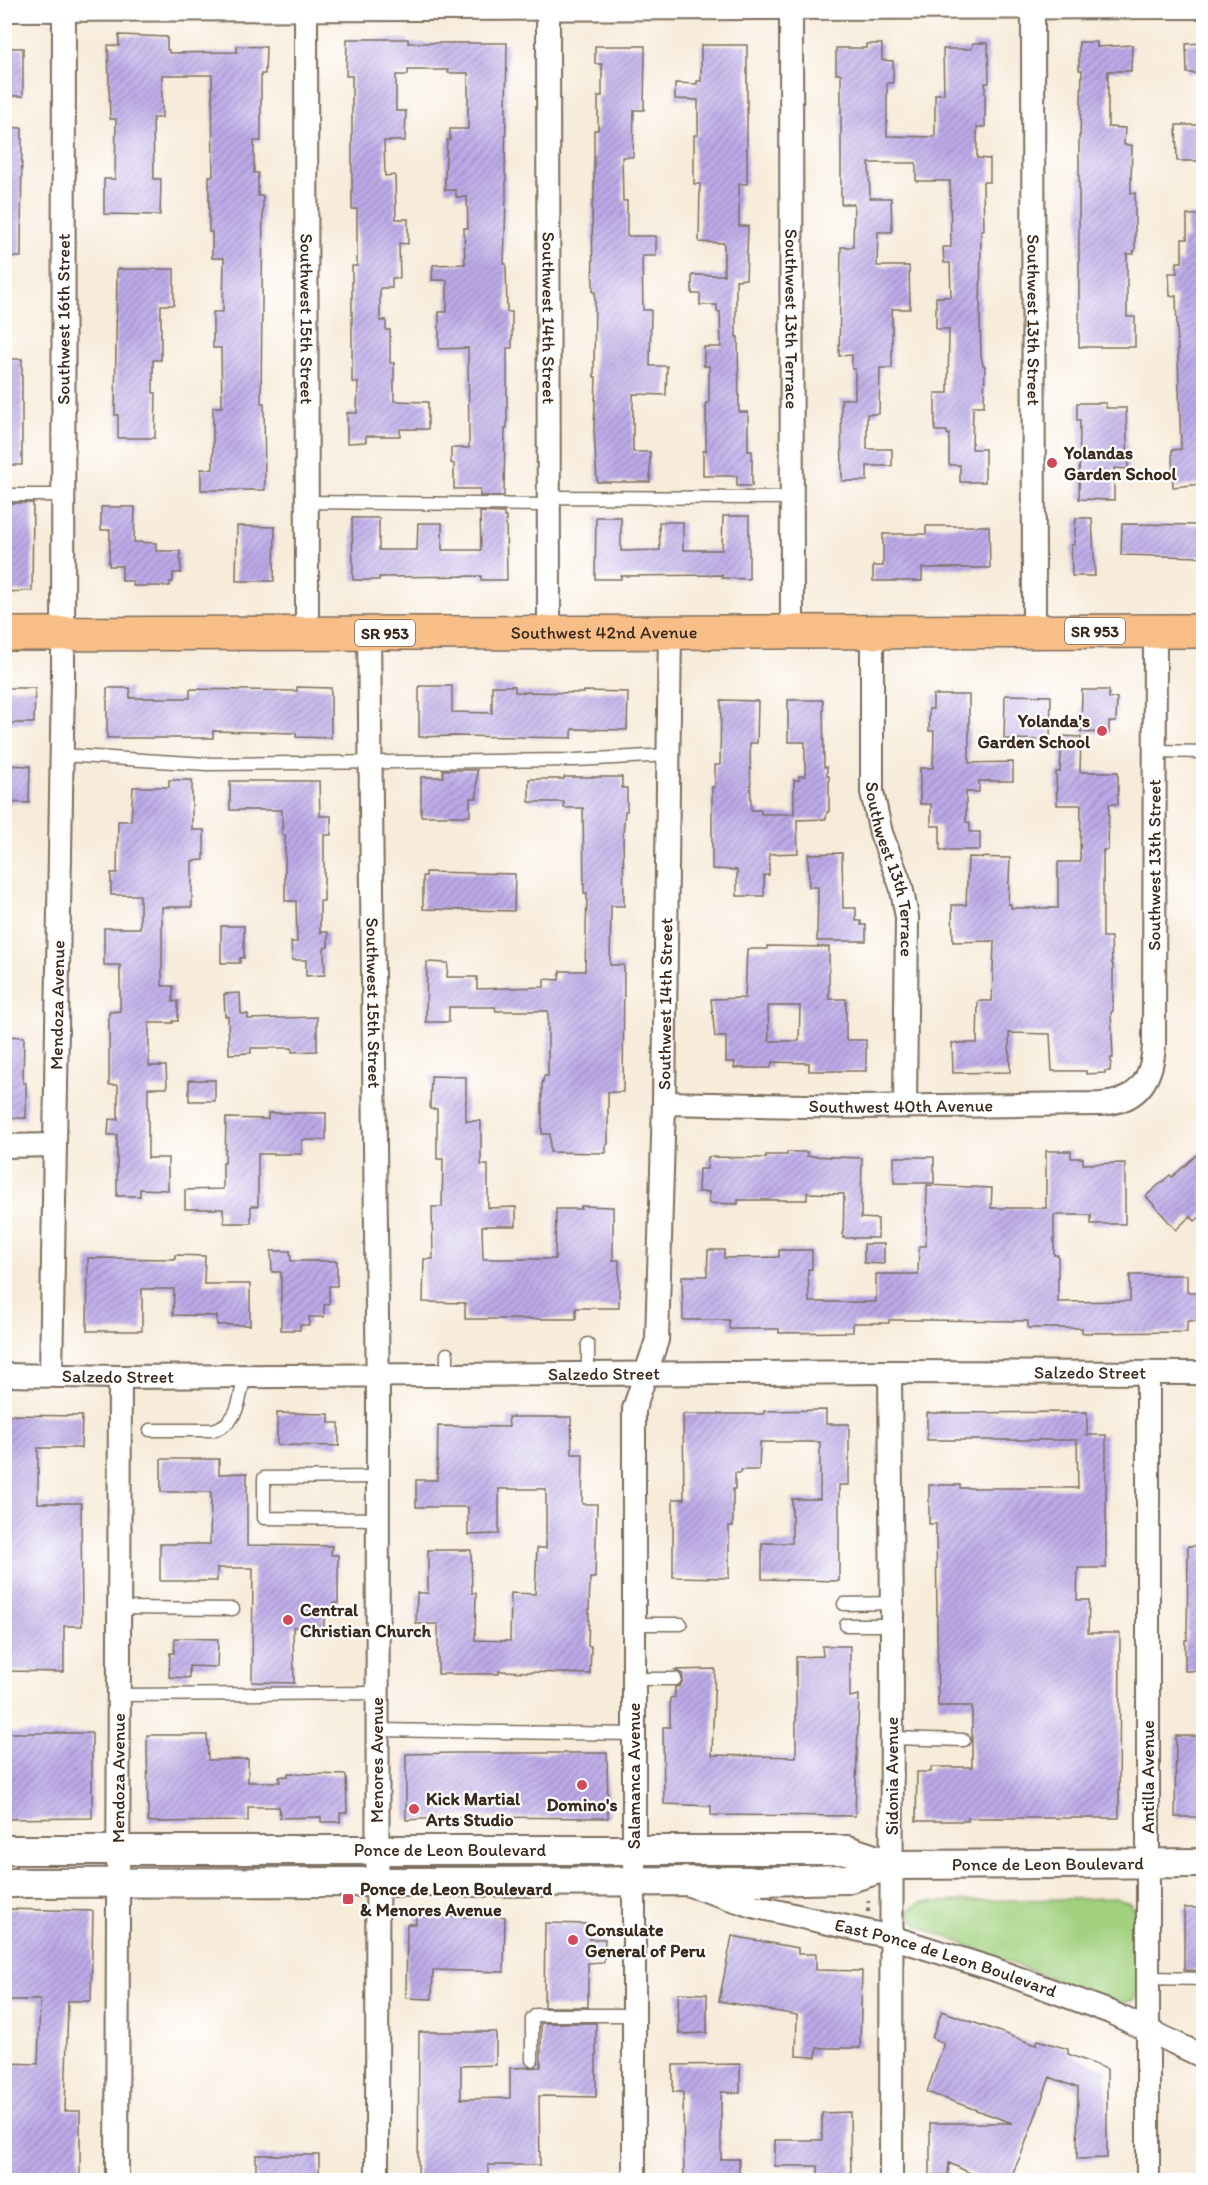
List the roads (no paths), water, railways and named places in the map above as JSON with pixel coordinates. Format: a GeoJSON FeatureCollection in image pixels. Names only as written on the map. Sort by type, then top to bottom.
{"type":"FeatureCollection","features":[{"type":"Feature","properties":{"kind":"main road","name":"Southwest 42nd Avenue"},"geometry":{"type":"LineString","coordinates":[[4,634],[1203,631]]}},
{"type":"Feature","properties":{"kind":"street"},"geometry":{"type":"LineString","coordinates":[[4,10],[548,6],[1203,7]]}},
{"type":"Feature","properties":{"kind":"street","name":"Southwest 14th Street"},"geometry":{"type":"LineString","coordinates":[[548,6],[549,632]]}},
{"type":"Feature","properties":{"kind":"street","name":"Southwest 13th Terrace"},"geometry":{"type":"LineString","coordinates":[[791,6],[792,632]]}},
{"type":"Feature","properties":{"kind":"street","name":"Southwest 13th Street"},"geometry":{"type":"LineString","coordinates":[[1033,6],[1034,632]]}},
{"type":"Feature","properties":{"kind":"street","name":"Southwest 15th Street"},"geometry":{"type":"LineString","coordinates":[[306,7],[307,634]]}},
{"type":"Feature","properties":{"kind":"street","name":"Southwest 16th Street"},"geometry":{"type":"LineString","coordinates":[[63,634],[64,8]]}},
{"type":"Feature","properties":{"kind":"street","name":"Southwest 14th Street"},"geometry":{"type":"LineString","coordinates":[[646,1374],[657,1340],[664,1103],[670,631]]}},
{"type":"Feature","properties":{"kind":"street","name":"Southwest 13th Street"},"geometry":{"type":"LineString","coordinates":[[1136,1093],[1150,1068],[1154,1045],[1155,631]]}},
{"type":"Feature","properties":{"kind":"street","name":"Southwest 13th Terrace"},"geometry":{"type":"LineString","coordinates":[[872,632],[872,792],[881,833],[901,886],[907,917],[905,1106]]}},
{"type":"Feature","properties":{"kind":"street","name":"Southwest 15th Street"},"geometry":{"type":"LineString","coordinates":[[369,633],[377,1375]]}},
{"type":"Feature","properties":{"kind":"street","name":"Mendoza Avenue"},"geometry":{"type":"LineString","coordinates":[[51,1375],[63,634]]}},
{"type":"Feature","properties":{"kind":"street","name":"Southwest 40th Avenue"},"geometry":{"type":"LineString","coordinates":[[664,1103],[905,1106],[1100,1104],[1122,1101],[1136,1093]]}},
{"type":"Feature","properties":{"kind":"street"},"geometry":{"type":"LineString","coordinates":[[4,1146],[54,1145]]}},
{"type":"Feature","properties":{"kind":"street","name":"Salzedo Street"},"geometry":{"type":"LineString","coordinates":[[4,1375],[120,1377],[377,1375],[447,1364],[588,1374],[1203,1373]]}},
{"type":"Feature","properties":{"kind":"street","name":"Sidonia Avenue"},"geometry":{"type":"LineString","coordinates":[[890,1372],[891,2181]]}},
{"type":"Feature","properties":{"kind":"street","name":"Antilla Avenue"},"geometry":{"type":"LineString","coordinates":[[1148,1373],[1148,2181]]}},
{"type":"Feature","properties":{"kind":"street","name":"Salamanca Avenue"},"geometry":{"type":"LineString","coordinates":[[634,2181],[634,1409],[646,1374]]}},
{"type":"Feature","properties":{"kind":"street","name":"Menores Avenue"},"geometry":{"type":"LineString","coordinates":[[377,1375],[377,2181]]}},
{"type":"Feature","properties":{"kind":"street","name":"Mendoza Avenue"},"geometry":{"type":"LineString","coordinates":[[117,2181],[120,1884],[120,1377]]}},
{"type":"Feature","properties":{"kind":"street","name":"Ponce de Leon Boulevard"},"geometry":{"type":"LineString","coordinates":[[4,1850],[847,1850],[892,1865]]}},
{"type":"Feature","properties":{"kind":"street","name":"Ponce de Leon Boulevard"},"geometry":{"type":"LineString","coordinates":[[4,1883],[634,1883],[848,1879],[892,1865],[1203,1863]]}},
{"type":"Feature","properties":{"kind":"street","name":"East Ponce de Leon Boulevard"},"geometry":{"type":"LineString","coordinates":[[681,1882],[753,1906],[867,1933],[891,1936],[1041,1986],[1110,2012],[1203,2057]]}},
{"type":"Feature","properties":{"kind":"lane"},"geometry":{"type":"LineString","coordinates":[[4,495],[64,495]]}},
{"type":"Feature","properties":{"kind":"lane"},"geometry":{"type":"LineString","coordinates":[[307,502],[792,498]]}},
{"type":"Feature","properties":{"kind":"lane"},"geometry":{"type":"LineString","coordinates":[[1154,751],[1203,752]]}},
{"type":"Feature","properties":{"kind":"lane"},"geometry":{"type":"LineString","coordinates":[[62,755],[207,764],[576,760],[669,755]]}},
{"type":"Feature","properties":{"kind":"lane"},"geometry":{"type":"LineString","coordinates":[[588,1344],[588,1374]]}},
{"type":"Feature","properties":{"kind":"lane"},"geometry":{"type":"LineString","coordinates":[[150,1430],[223,1428],[236,1412],[244,1376]]}},
{"type":"Feature","properties":{"kind":"lane"},"geometry":{"type":"LineString","coordinates":[[378,1477],[264,1478],[264,1518],[378,1519]]}},
{"type":"Feature","properties":{"kind":"lane"},"geometry":{"type":"LineString","coordinates":[[844,1604],[892,1614]]}},
{"type":"Feature","properties":{"kind":"lane"},"geometry":{"type":"LineString","coordinates":[[119,1608],[233,1609]]}},
{"type":"Feature","properties":{"kind":"lane"},"geometry":{"type":"LineString","coordinates":[[846,1625],[892,1614]]}},
{"type":"Feature","properties":{"kind":"lane"},"geometry":{"type":"LineString","coordinates":[[634,1624],[681,1624]]}},
{"type":"Feature","properties":{"kind":"lane"},"geometry":{"type":"LineString","coordinates":[[634,1679],[675,1679]]}},
{"type":"Feature","properties":{"kind":"lane"},"geometry":{"type":"LineString","coordinates":[[119,1695],[377,1693]]}},
{"type":"Feature","properties":{"kind":"lane"},"geometry":{"type":"LineString","coordinates":[[377,1730],[634,1734]]}},
{"type":"Feature","properties":{"kind":"lane"},"geometry":{"type":"LineString","coordinates":[[892,1738],[964,1740]]}},
{"type":"Feature","properties":{"kind":"lane"},"geometry":{"type":"LineString","coordinates":[[1148,1978],[1203,1979]]}},
{"type":"Feature","properties":{"kind":"lane"},"geometry":{"type":"LineString","coordinates":[[532,2060],[532,2019],[536,2015],[634,2015]]}},
{"type":"Feature","properties":{"kind":"place","name":"Yolandas Garden School"},"geometry":{"type":"Point","coordinates":[1052,463]}},
{"type":"Feature","properties":{"kind":"place","name":"Yolanda's Garden School"},"geometry":{"type":"Point","coordinates":[1102,731]}},
{"type":"Feature","properties":{"kind":"place","name":"Central Christian Church"},"geometry":{"type":"Point","coordinates":[288,1620]}},
{"type":"Feature","properties":{"kind":"place","name":"Domino's"},"geometry":{"type":"Point","coordinates":[582,1785]}},
{"type":"Feature","properties":{"kind":"place","name":"Kick Martial Arts Studio"},"geometry":{"type":"Point","coordinates":[414,1809]}},
{"type":"Feature","properties":{"kind":"place","name":"Ponce de Leon Boulevard & Menores Avenue"},"geometry":{"type":"Point","coordinates":[348,1899]}},
{"type":"Feature","properties":{"kind":"place","name":"Consulate General of Peru"},"geometry":{"type":"Point","coordinates":[573,1940]}}]}
